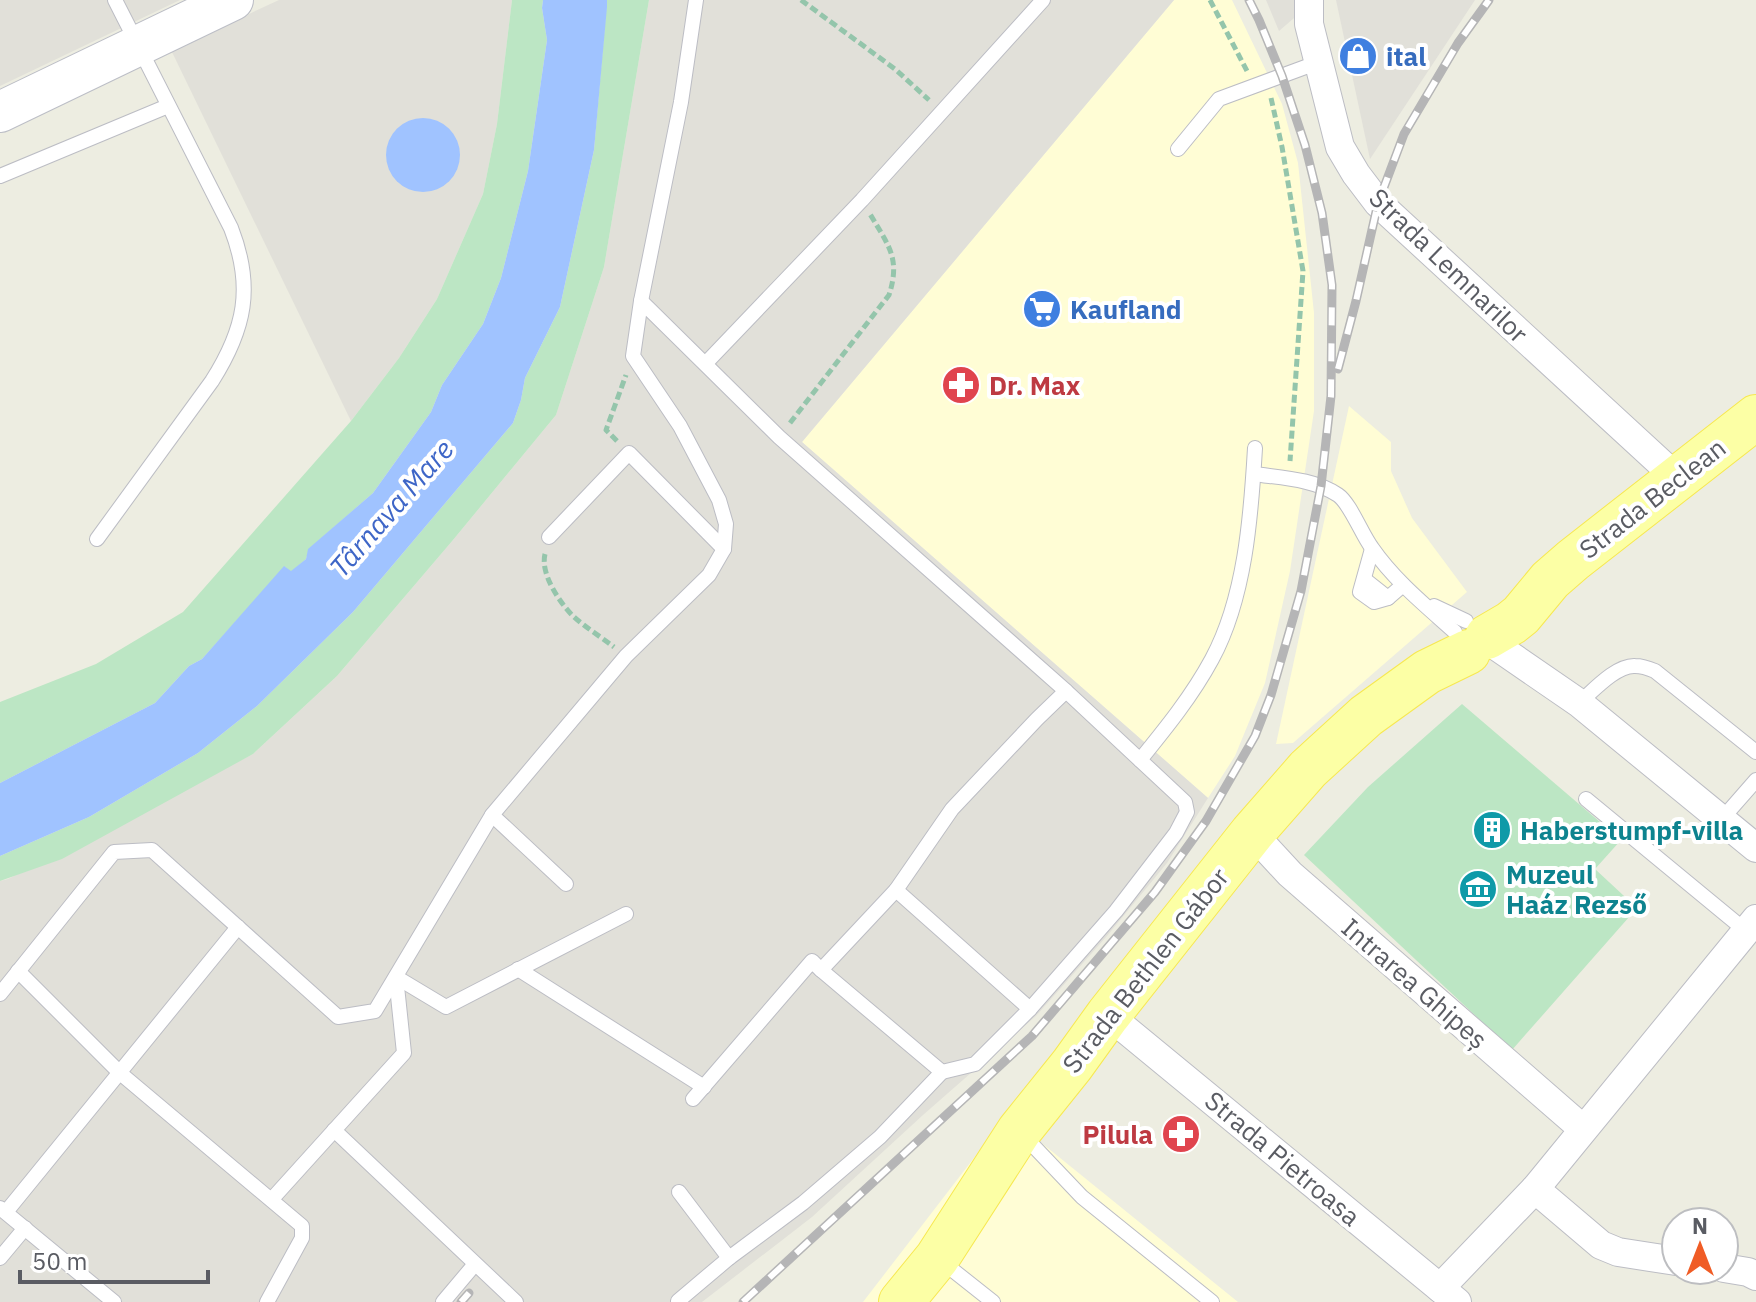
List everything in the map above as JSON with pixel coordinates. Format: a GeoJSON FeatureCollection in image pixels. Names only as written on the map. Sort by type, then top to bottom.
{"type":"FeatureCollection","features":[{"type":"Feature","properties":{"kind":"main road"},"geometry":{"type":"LineString","coordinates":[[0,112],[137,46],[182,18],[233,0]]}},
{"type":"Feature","properties":{"kind":"main road","name":"Strada Beclean"},"geometry":{"type":"LineString","coordinates":[[1471,637],[1498,605],[1550,580],[1756,417]]}},
{"type":"Feature","properties":{"kind":"main road","name":"Strada Bethlen Gábor"},"geometry":{"type":"LineString","coordinates":[[901,1302],[937,1258],[1019,1131],[1252,833],[1308,769],[1366,716],[1471,637]]}},
{"type":"Feature","properties":{"kind":"street","name":"Strada Lemnarilor"},"geometry":{"type":"LineString","coordinates":[[1309,0],[1309,24],[1340,147],[1378,203],[1677,478]]}},
{"type":"Feature","properties":{"kind":"street"},"geometry":{"type":"LineString","coordinates":[[1471,637],[1527,667],[1579,703],[1756,848]]}},
{"type":"Feature","properties":{"kind":"street","name":"Intrarea Ghipeș"},"geometry":{"type":"LineString","coordinates":[[1252,833],[1290,874],[1583,1129]]}},
{"type":"Feature","properties":{"kind":"street"},"geometry":{"type":"LineString","coordinates":[[1448,1295],[1751,925]]}},
{"type":"Feature","properties":{"kind":"street","name":"Strada Pietroasa"},"geometry":{"type":"LineString","coordinates":[[1108,1015],[1448,1295]]}},
{"type":"Feature","properties":{"kind":"street"},"geometry":{"type":"LineString","coordinates":[[1535,1189],[1601,1245],[1618,1252],[1660,1259]]}},
{"type":"Feature","properties":{"kind":"lane"},"geometry":{"type":"LineString","coordinates":[[97,539],[219,370],[234,341],[244,294],[241,254],[231,228],[115,0]]}},
{"type":"Feature","properties":{"kind":"lane"},"geometry":{"type":"LineString","coordinates":[[0,994],[114,852],[152,850],[338,1017],[375,1011],[492,815],[626,656],[709,575],[724,549],[726,524],[719,500],[680,426],[633,356],[681,102],[696,0]]}},
{"type":"Feature","properties":{"kind":"lane"},"geometry":{"type":"LineString","coordinates":[[706,363],[862,200],[1043,0]]}},
{"type":"Feature","properties":{"kind":"lane"},"geometry":{"type":"LineString","coordinates":[[1178,149],[1219,99],[1319,62]]}},
{"type":"Feature","properties":{"kind":"lane"},"geometry":{"type":"LineString","coordinates":[[0,176],[168,106]]}},
{"type":"Feature","properties":{"kind":"lane"},"geometry":{"type":"LineString","coordinates":[[641,301],[779,437],[1066,691],[1185,802],[1187,812],[1176,833],[1116,911],[1030,1009],[975,1064],[942,1072],[880,1137],[803,1203],[678,1301]]}},
{"type":"Feature","properties":{"kind":"lane"},"geometry":{"type":"LineString","coordinates":[[1140,760],[1180,711],[1213,658],[1235,604],[1247,532],[1255,448]]}},
{"type":"Feature","properties":{"kind":"lane"},"geometry":{"type":"LineString","coordinates":[[549,537],[629,453],[724,549]]}},
{"type":"Feature","properties":{"kind":"lane"},"geometry":{"type":"LineString","coordinates":[[1254,474],[1321,486],[1341,497],[1372,549],[1403,585],[1471,637]]}},
{"type":"Feature","properties":{"kind":"lane"},"geometry":{"type":"LineString","coordinates":[[1372,549],[1360,592],[1374,602],[1388,598],[1403,585]]}},
{"type":"Feature","properties":{"kind":"lane"},"geometry":{"type":"LineString","coordinates":[[1579,703],[1619,669],[1631,665],[1642,666],[1655,671],[1756,752]]}},
{"type":"Feature","properties":{"kind":"lane"},"geometry":{"type":"LineString","coordinates":[[821,970],[896,890],[952,809],[1066,691]]}},
{"type":"Feature","properties":{"kind":"lane"},"geometry":{"type":"LineString","coordinates":[[1721,820],[1756,780]]}},
{"type":"Feature","properties":{"kind":"lane"},"geometry":{"type":"LineString","coordinates":[[1586,799],[1751,925]]}},
{"type":"Feature","properties":{"kind":"lane"},"geometry":{"type":"LineString","coordinates":[[492,815],[566,884]]}},
{"type":"Feature","properties":{"kind":"lane"},"geometry":{"type":"LineString","coordinates":[[896,890],[1030,1009]]}},
{"type":"Feature","properties":{"kind":"lane"},"geometry":{"type":"LineString","coordinates":[[396,977],[446,1007],[626,914]]}},
{"type":"Feature","properties":{"kind":"lane"},"geometry":{"type":"LineString","coordinates":[[114,1302],[3,1210],[120,1073],[238,927]]}},
{"type":"Feature","properties":{"kind":"lane"},"geometry":{"type":"LineString","coordinates":[[693,1099],[812,961],[942,1072]]}},
{"type":"Feature","properties":{"kind":"lane"},"geometry":{"type":"LineString","coordinates":[[518,969],[704,1087]]}},
{"type":"Feature","properties":{"kind":"lane"},"geometry":{"type":"LineString","coordinates":[[18,971],[120,1073],[302,1226],[302,1238],[267,1302]]}},
{"type":"Feature","properties":{"kind":"lane"},"geometry":{"type":"LineString","coordinates":[[272,1199],[404,1053],[396,977]]}},
{"type":"Feature","properties":{"kind":"lane"},"geometry":{"type":"LineString","coordinates":[[334,1130],[516,1302]]}},
{"type":"Feature","properties":{"kind":"lane"},"geometry":{"type":"LineString","coordinates":[[1019,1131],[1082,1197],[1212,1302]]}},
{"type":"Feature","properties":{"kind":"lane"},"geometry":{"type":"LineString","coordinates":[[679,1192],[729,1258]]}},
{"type":"Feature","properties":{"kind":"lane"},"geometry":{"type":"LineString","coordinates":[[0,1258],[25,1228]]}},
{"type":"Feature","properties":{"kind":"lane"},"geometry":{"type":"LineString","coordinates":[[937,1258],[993,1302]]}},
{"type":"Feature","properties":{"kind":"lane"},"geometry":{"type":"LineString","coordinates":[[443,1302],[475,1264]]}},
{"type":"Feature","properties":{"kind":"path"},"geometry":{"type":"LineString","coordinates":[[801,0],[895,69],[942,112]]}},
{"type":"Feature","properties":{"kind":"path"},"geometry":{"type":"LineString","coordinates":[[1210,0],[1261,84],[1282,147],[1303,271],[1289,478]]}},
{"type":"Feature","properties":{"kind":"path"},"geometry":{"type":"LineString","coordinates":[[779,437],[889,295],[894,279],[894,258],[862,200]]}},
{"type":"Feature","properties":{"kind":"path"},"geometry":{"type":"LineString","coordinates":[[629,453],[606,430],[633,356]]}},
{"type":"Feature","properties":{"kind":"path"},"geometry":{"type":"LineString","coordinates":[[549,537],[543,562],[551,586],[573,615],[626,656]]}},
{"type":"Feature","properties":{"kind":"shaded area"},"geometry":{"type":"Polygon","coordinates":[[[0,0],[180,0],[0,86],[0,0]]]}},
{"type":"Feature","properties":{"kind":"shaded area"},"geometry":{"type":"Polygon","coordinates":[[[279,0],[512,0],[497,124],[483,194],[437,299],[399,358],[351,421],[171,50],[279,0]]]}},
{"type":"Feature","properties":{"kind":"shaded area"},"geometry":{"type":"Polygon","coordinates":[[[649,0],[1174,0],[802,442],[1208,798],[1167,863],[1036,1016],[812,1217],[702,1302],[0,1302],[0,881],[253,754],[337,676],[556,415],[604,267],[649,0]]]}},
{"type":"Feature","properties":{"kind":"shaded area"},"geometry":{"type":"Polygon","coordinates":[[[1174,0],[1232,0],[1282,104],[1298,163],[1314,313],[1314,411],[1290,571],[1265,683],[1235,756],[1208,798],[802,442],[1174,0]]]}},
{"type":"Feature","properties":{"kind":"shaded area"},"geometry":{"type":"Polygon","coordinates":[[[1266,0],[1315,0],[1279,31],[1266,0]]]}},
{"type":"Feature","properties":{"kind":"shaded area"},"geometry":{"type":"Polygon","coordinates":[[[1336,0],[1475,0],[1370,159],[1336,0]]]}},
{"type":"Feature","properties":{"kind":"shaded area"},"geometry":{"type":"Polygon","coordinates":[[[1349,406],[1391,442],[1391,471],[1412,518],[1467,592],[1293,743],[1276,744],[1349,406]]]}},
{"type":"Feature","properties":{"kind":"shaded area"},"geometry":{"type":"Polygon","coordinates":[[[1007,1115],[1238,1302],[863,1302],[1007,1115]]]}},
{"type":"Feature","properties":{"kind":"green space"},"geometry":{"type":"Polygon","coordinates":[[[512,0],[543,0],[547,40],[528,171],[501,278],[483,324],[442,385],[431,412],[373,493],[309,549],[306,559],[291,572],[285,567],[202,659],[189,666],[155,703],[0,783],[0,702],[96,664],[183,612],[351,421],[399,358],[437,299],[483,194],[497,124],[512,0]]]}},
{"type":"Feature","properties":{"kind":"green space"},"geometry":{"type":"Polygon","coordinates":[[[607,0],[649,0],[604,267],[556,415],[337,676],[253,754],[62,859],[0,881],[0,856],[89,817],[198,753],[257,706],[353,612],[513,423],[525,378],[560,307],[594,150],[607,0]]]}},
{"type":"Feature","properties":{"kind":"green space","name":"Muzeul Haáz Rezső"},"geometry":{"type":"Polygon","coordinates":[[[1462,704],[1621,840],[1595,869],[1637,908],[1512,1050],[1304,855],[1368,787],[1462,704]]]}},
{"type":"Feature","properties":{"kind":"water","name":"Târnava Mare"},"geometry":{"type":"Polygon","coordinates":[[[543,0],[607,0],[607,7],[594,150],[560,307],[525,378],[513,423],[353,612],[257,706],[198,753],[89,817],[0,856],[0,783],[155,703],[189,666],[202,659],[284,566],[291,571],[306,559],[308,549],[373,493],[431,412],[442,385],[483,324],[501,278],[528,171],[547,40],[543,0]]]}},
{"type":"Feature","properties":{"kind":"water"},"geometry":{"type":"Polygon","coordinates":[[[423,118],[437,121],[449,129],[457,141],[460,155],[457,169],[449,181],[437,189],[423,192],[409,189],[397,181],[389,169],[386,155],[389,141],[397,129],[409,121],[423,118]]]}},
{"type":"Feature","properties":{"kind":"railway"},"geometry":{"type":"LineString","coordinates":[[743,1302],[1032,1036],[1155,892],[1206,821],[1255,736],[1271,695],[1301,591],[1321,486],[1331,396],[1332,285],[1322,213],[1305,145],[1282,76],[1249,0]]}},
{"type":"Feature","properties":{"kind":"railway"},"geometry":{"type":"LineString","coordinates":[[1338,369],[1378,203],[1404,134],[1458,43],[1489,0]]}},
{"type":"Feature","properties":{"kind":"railway"},"geometry":{"type":"LineString","coordinates":[[461,1302],[469,1293]]}},
{"type":"Feature","properties":{"kind":"place","name":"ital"},"geometry":{"type":"Point","coordinates":[1358,56]}},
{"type":"Feature","properties":{"kind":"place","name":"Kaufland"},"geometry":{"type":"Point","coordinates":[1042,309]}},
{"type":"Feature","properties":{"kind":"place","name":"Dr. Max"},"geometry":{"type":"Point","coordinates":[961,385]}},
{"type":"Feature","properties":{"kind":"place","name":"Haberstumpf-villa"},"geometry":{"type":"Point","coordinates":[1492,830]}},
{"type":"Feature","properties":{"kind":"place","name":"Muzeul Haáz Rezső"},"geometry":{"type":"Point","coordinates":[1478,889]}},
{"type":"Feature","properties":{"kind":"place","name":"Pilula"},"geometry":{"type":"Point","coordinates":[1181,1134]}}]}
